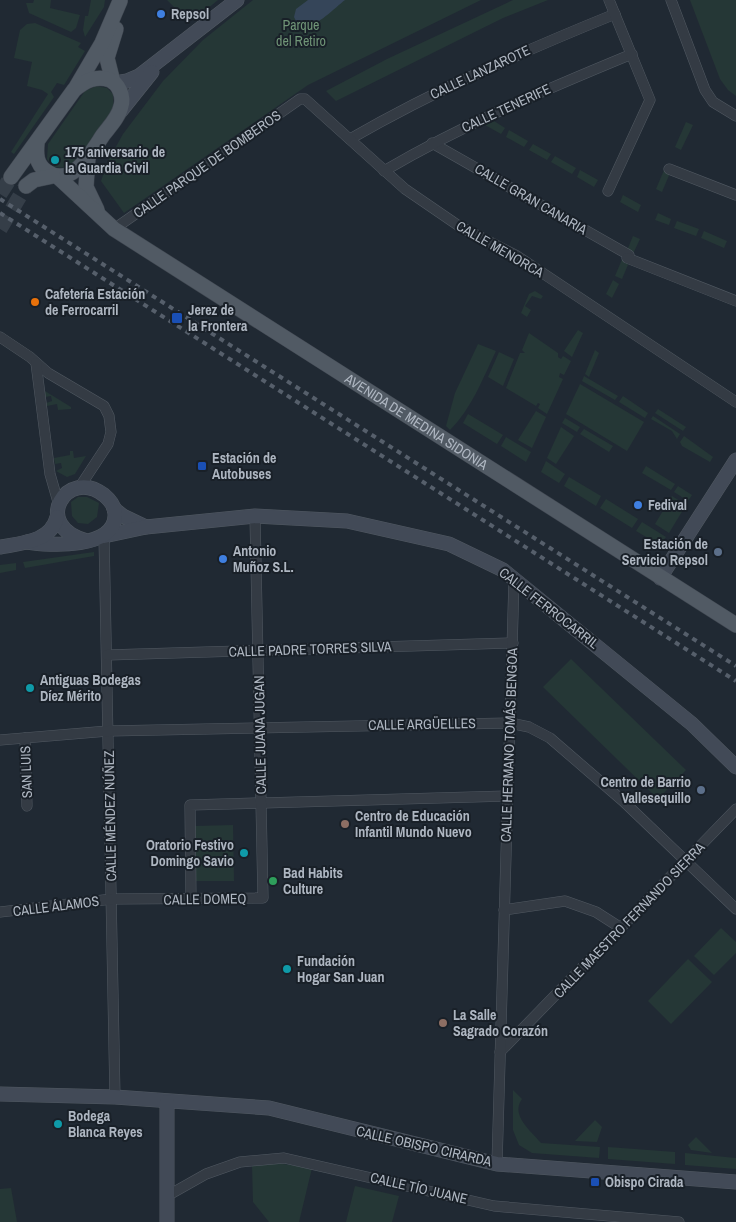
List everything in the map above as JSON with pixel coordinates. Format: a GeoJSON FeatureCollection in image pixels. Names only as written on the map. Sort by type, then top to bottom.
{"type":"FeatureCollection","features":[{"type":"Feature","properties":{"kind":"main road"},"geometry":{"type":"LineString","coordinates":[[26,186],[34,180],[73,173],[88,157],[120,112],[121,96],[114,82],[107,58],[116,30],[120,1]]}},
{"type":"Feature","properties":{"kind":"main road"},"geometry":{"type":"LineString","coordinates":[[11,177],[37,144],[74,90],[102,42],[120,1]]}},
{"type":"Feature","properties":{"kind":"main road"},"geometry":{"type":"LineString","coordinates":[[74,90],[83,83],[94,79],[104,78],[114,82]]}},
{"type":"Feature","properties":{"kind":"main road","name":"AVENIDA DE MEDINA SIDONIA"},"geometry":{"type":"LineString","coordinates":[[37,144],[36,156],[39,164],[114,229],[736,625]]}},
{"type":"Feature","properties":{"kind":"main road","name":"AVENIDA DE MEDINA SIDONIA"},"geometry":{"type":"LineString","coordinates":[[88,157],[86,187],[100,216]]}},
{"type":"Feature","properties":{"kind":"street"},"geometry":{"type":"LineString","coordinates":[[114,82],[133,79],[166,56],[237,0]]}},
{"type":"Feature","properties":{"kind":"street"},"geometry":{"type":"LineString","coordinates":[[608,191],[650,100],[609,0]]}},
{"type":"Feature","properties":{"kind":"street"},"geometry":{"type":"LineString","coordinates":[[671,0],[705,90],[713,102],[736,116]]}},
{"type":"Feature","properties":{"kind":"street","name":"CALLE LANZAROTE"},"geometry":{"type":"LineString","coordinates":[[350,139],[416,101],[519,52],[615,14]]}},
{"type":"Feature","properties":{"kind":"street","name":"CALLE TENERIFE"},"geometry":{"type":"LineString","coordinates":[[384,170],[432,143],[537,93],[632,54]]}},
{"type":"Feature","properties":{"kind":"street"},"geometry":{"type":"LineString","coordinates":[[120,112],[166,56]]}},
{"type":"Feature","properties":{"kind":"street","name":"CALLE MENORCA"},"geometry":{"type":"LineString","coordinates":[[300,99],[310,101],[405,189],[460,226],[517,256],[736,402]]}},
{"type":"Feature","properties":{"kind":"street","name":"CALLE PARQUE DE BOMBEROS"},"geometry":{"type":"LineString","coordinates":[[114,229],[300,99]]}},
{"type":"Feature","properties":{"kind":"street","name":"CALLE GRAN CANARIA"},"geometry":{"type":"LineString","coordinates":[[432,143],[628,256],[736,301]]}},
{"type":"Feature","properties":{"kind":"street"},"geometry":{"type":"LineString","coordinates":[[669,169],[736,195]]}},
{"type":"Feature","properties":{"kind":"street"},"geometry":{"type":"LineString","coordinates":[[0,337],[48,373],[104,406],[109,416],[111,432],[108,444],[79,488]]}},
{"type":"Feature","properties":{"kind":"street"},"geometry":{"type":"LineString","coordinates":[[0,547],[27,542],[49,533],[54,528],[57,517],[58,502],[50,474],[36,363]]}},
{"type":"Feature","properties":{"kind":"street"},"geometry":{"type":"LineString","coordinates":[[660,578],[736,460]]}},
{"type":"Feature","properties":{"kind":"street"},"geometry":{"type":"LineString","coordinates":[[58,502],[63,495],[79,488],[91,489],[101,493],[114,509],[123,516],[146,527]]}},
{"type":"Feature","properties":{"kind":"street"},"geometry":{"type":"LineString","coordinates":[[27,542],[48,546],[87,541],[104,536],[114,524],[114,509]]}},
{"type":"Feature","properties":{"kind":"street","name":"CALLE FERROCARRIL"},"geometry":{"type":"LineString","coordinates":[[104,536],[146,527],[255,516],[347,521],[422,536],[449,544],[503,570],[692,724],[736,768]]}},
{"type":"Feature","properties":{"kind":"street","name":"CALLE JUANA JUGAN"},"geometry":{"type":"LineString","coordinates":[[255,516],[261,803]]}},
{"type":"Feature","properties":{"kind":"street"},"geometry":{"type":"LineString","coordinates":[[57,517],[68,533],[87,541]]}},
{"type":"Feature","properties":{"kind":"street","name":"CALLE MÉNDEZ NÚÑEZ"},"geometry":{"type":"LineString","coordinates":[[104,536],[115,1097]]}},
{"type":"Feature","properties":{"kind":"street","name":"CALLE HERMANO TOMÁS BENGOA"},"geometry":{"type":"LineString","coordinates":[[497,1164],[514,580]]}},
{"type":"Feature","properties":{"kind":"street","name":"CALLE PADRE TORRES SILVA"},"geometry":{"type":"LineString","coordinates":[[107,655],[513,643]]}},
{"type":"Feature","properties":{"kind":"street","name":"CALLE ARGÜELLES"},"geometry":{"type":"LineString","coordinates":[[0,740],[108,731],[260,727],[510,723],[529,727],[550,738],[623,801],[736,909]]}},
{"type":"Feature","properties":{"kind":"street","name":"SAN LUIS"},"geometry":{"type":"LineString","coordinates":[[25,738],[27,806]]}},
{"type":"Feature","properties":{"kind":"street"},"geometry":{"type":"LineString","coordinates":[[191,899],[190,805],[507,796]]}},
{"type":"Feature","properties":{"kind":"street","name":"CALLE DOMEQ"},"geometry":{"type":"LineString","coordinates":[[112,899],[263,898],[261,803]]}},
{"type":"Feature","properties":{"kind":"street","name":"CALLE MAESTRO FERNANDO SIERRA"},"geometry":{"type":"LineString","coordinates":[[500,1052],[736,809]]}},
{"type":"Feature","properties":{"kind":"street","name":"CALLE ÁLAMOS"},"geometry":{"type":"LineString","coordinates":[[0,912],[112,899]]}},
{"type":"Feature","properties":{"kind":"street"},"geometry":{"type":"LineString","coordinates":[[504,910],[565,901],[596,912],[621,928]]}},
{"type":"Feature","properties":{"kind":"street","name":"CALLE OBISPO CIRARDA"},"geometry":{"type":"LineString","coordinates":[[0,1094],[115,1097],[269,1108],[497,1164],[736,1182]]}},
{"type":"Feature","properties":{"kind":"street"},"geometry":{"type":"LineString","coordinates":[[167,1102],[167,1222]]}},
{"type":"Feature","properties":{"kind":"street","name":"CALLE TÍO JUANE"},"geometry":{"type":"LineString","coordinates":[[168,1196],[206,1174],[240,1162],[284,1158],[494,1206],[679,1222]]}},
{"type":"Feature","properties":{"kind":"green space"},"geometry":{"type":"Polygon","coordinates":[[[34,0],[51,0],[50,8],[80,15],[76,28],[71,32],[29,13],[26,3],[33,3],[34,0]]]}},
{"type":"Feature","properties":{"kind":"green space"},"geometry":{"type":"Polygon","coordinates":[[[91,0],[105,0],[104,7],[85,37],[83,30],[85,16],[88,16],[91,0]]]}},
{"type":"Feature","properties":{"kind":"green space"},"geometry":{"type":"Polygon","coordinates":[[[167,0],[218,0],[195,19],[174,7],[167,0]]]}},
{"type":"Feature","properties":{"kind":"green space","name":"Parque del Retiro"},"geometry":{"type":"Polygon","coordinates":[[[253,0],[481,0],[308,85],[124,213],[101,181],[108,161],[123,134],[163,81],[203,40],[253,0]]]}},
{"type":"Feature","properties":{"kind":"green space"},"geometry":{"type":"Polygon","coordinates":[[[513,0],[548,0],[503,18],[336,101],[326,91],[387,59],[513,0]]]}},
{"type":"Feature","properties":{"kind":"green space"},"geometry":{"type":"Polygon","coordinates":[[[690,0],[736,0],[736,96],[728,90],[720,79],[690,0]]]}},
{"type":"Feature","properties":{"kind":"green space"},"geometry":{"type":"Polygon","coordinates":[[[35,23],[81,43],[78,47],[85,51],[64,85],[57,83],[51,92],[54,97],[14,154],[11,152],[48,94],[42,90],[27,86],[32,62],[14,58],[20,30],[27,24],[35,23]]]}},
{"type":"Feature","properties":{"kind":"green space"},"geometry":{"type":"Polygon","coordinates":[[[96,86],[107,88],[113,94],[114,111],[75,164],[69,168],[54,167],[47,159],[48,144],[85,91],[96,86]]]}},
{"type":"Feature","properties":{"kind":"green space"},"geometry":{"type":"Polygon","coordinates":[[[494,121],[505,128],[501,134],[485,125],[494,121]]]}},
{"type":"Feature","properties":{"kind":"green space"},"geometry":{"type":"Polygon","coordinates":[[[686,122],[693,125],[681,150],[675,147],[686,122]]]}},
{"type":"Feature","properties":{"kind":"green space"},"geometry":{"type":"Polygon","coordinates":[[[509,130],[528,141],[524,147],[506,137],[509,130]]]}},
{"type":"Feature","properties":{"kind":"green space"},"geometry":{"type":"Polygon","coordinates":[[[533,144],[551,154],[547,160],[529,150],[533,144]]]}},
{"type":"Feature","properties":{"kind":"green space"},"geometry":{"type":"Polygon","coordinates":[[[555,156],[576,168],[572,174],[551,162],[555,156]]]}},
{"type":"Feature","properties":{"kind":"green space"},"geometry":{"type":"Polygon","coordinates":[[[580,170],[598,180],[594,187],[577,177],[580,170]]]}},
{"type":"Feature","properties":{"kind":"green space"},"geometry":{"type":"Polygon","coordinates":[[[664,170],[670,173],[662,192],[656,189],[664,170]]]}},
{"type":"Feature","properties":{"kind":"green space"},"geometry":{"type":"Polygon","coordinates":[[[623,195],[641,205],[638,212],[620,202],[623,195]]]}},
{"type":"Feature","properties":{"kind":"green space"},"geometry":{"type":"Polygon","coordinates":[[[658,213],[671,219],[669,225],[655,220],[658,213]]]}},
{"type":"Feature","properties":{"kind":"green space"},"geometry":{"type":"Polygon","coordinates":[[[677,221],[699,229],[696,236],[674,228],[677,221]]]}},
{"type":"Feature","properties":{"kind":"green space"},"geometry":{"type":"Polygon","coordinates":[[[704,231],[727,241],[724,248],[701,238],[704,231]]]}},
{"type":"Feature","properties":{"kind":"green space"},"geometry":{"type":"Polygon","coordinates":[[[633,236],[640,239],[632,256],[626,253],[633,236]]]}},
{"type":"Feature","properties":{"kind":"green space"},"geometry":{"type":"Polygon","coordinates":[[[623,257],[630,260],[622,279],[615,276],[623,257]]]}},
{"type":"Feature","properties":{"kind":"green space"},"geometry":{"type":"Polygon","coordinates":[[[613,280],[619,284],[612,298],[606,294],[613,280]]]}},
{"type":"Feature","properties":{"kind":"green space"},"geometry":{"type":"Polygon","coordinates":[[[535,291],[543,296],[541,299],[532,296],[525,306],[531,310],[527,317],[521,313],[529,294],[535,291]]]}},
{"type":"Feature","properties":{"kind":"green space"},"geometry":{"type":"Polygon","coordinates":[[[578,330],[583,333],[572,357],[564,351],[578,330]]]}},
{"type":"Feature","properties":{"kind":"green space"},"geometry":{"type":"Polygon","coordinates":[[[529,333],[558,353],[558,357],[561,359],[563,356],[571,361],[564,375],[560,373],[559,377],[563,379],[547,414],[538,408],[540,404],[538,403],[536,406],[506,388],[520,353],[525,353],[522,350],[529,333]]]}},
{"type":"Feature","properties":{"kind":"green space"},"geometry":{"type":"Polygon","coordinates":[[[478,344],[496,351],[471,402],[450,430],[446,426],[455,393],[478,344]]]}},
{"type":"Feature","properties":{"kind":"green space"},"geometry":{"type":"Polygon","coordinates":[[[595,350],[599,353],[589,377],[585,374],[595,350]]]}},
{"type":"Feature","properties":{"kind":"green space"},"geometry":{"type":"Polygon","coordinates":[[[499,352],[514,359],[503,386],[488,377],[499,352]]]}},
{"type":"Feature","properties":{"kind":"green space"},"geometry":{"type":"Polygon","coordinates":[[[584,376],[618,396],[615,400],[582,381],[584,376]]]}},
{"type":"Feature","properties":{"kind":"green space"},"geometry":{"type":"Polygon","coordinates":[[[580,384],[644,422],[627,451],[566,414],[580,384]]]}},
{"type":"Feature","properties":{"kind":"green space"},"geometry":{"type":"Polygon","coordinates":[[[45,391],[71,407],[71,409],[58,410],[57,404],[47,406],[46,403],[52,401],[51,396],[45,397],[45,391]]]}},
{"type":"Feature","properties":{"kind":"green space"},"geometry":{"type":"Polygon","coordinates":[[[623,396],[648,413],[645,418],[619,402],[623,396]]]}},
{"type":"Feature","properties":{"kind":"green space"},"geometry":{"type":"Polygon","coordinates":[[[658,409],[686,427],[683,431],[655,413],[658,409]]]}},
{"type":"Feature","properties":{"kind":"green space"},"geometry":{"type":"Polygon","coordinates":[[[536,411],[546,417],[532,448],[518,440],[536,411]]]}},
{"type":"Feature","properties":{"kind":"green space"},"geometry":{"type":"Polygon","coordinates":[[[468,414],[503,435],[497,444],[463,423],[468,414]]]}},
{"type":"Feature","properties":{"kind":"green space"},"geometry":{"type":"Polygon","coordinates":[[[653,416],[680,434],[677,439],[672,431],[651,419],[653,416]]]}},
{"type":"Feature","properties":{"kind":"green space"},"geometry":{"type":"Polygon","coordinates":[[[565,418],[580,427],[577,432],[562,423],[565,418]]]}},
{"type":"Feature","properties":{"kind":"green space"},"geometry":{"type":"Polygon","coordinates":[[[561,427],[574,436],[556,464],[547,458],[561,427]]]}},
{"type":"Feature","properties":{"kind":"green space"},"geometry":{"type":"Polygon","coordinates":[[[584,429],[613,446],[609,452],[580,434],[584,429]]]}},
{"type":"Feature","properties":{"kind":"green space"},"geometry":{"type":"Polygon","coordinates":[[[684,436],[713,457],[710,462],[682,446],[680,442],[684,436]]]}},
{"type":"Feature","properties":{"kind":"green space"},"geometry":{"type":"Polygon","coordinates":[[[506,437],[531,452],[526,462],[501,446],[506,437]]]}},
{"type":"Feature","properties":{"kind":"green space"},"geometry":{"type":"Polygon","coordinates":[[[70,451],[73,451],[74,458],[86,456],[75,474],[67,477],[56,471],[62,468],[61,463],[55,464],[54,458],[70,455],[70,451]]]}},
{"type":"Feature","properties":{"kind":"green space"},"geometry":{"type":"Polygon","coordinates":[[[546,461],[565,474],[559,483],[541,472],[546,461]]]}},
{"type":"Feature","properties":{"kind":"green space"},"geometry":{"type":"Polygon","coordinates":[[[646,466],[675,484],[671,490],[642,473],[646,466]]]}},
{"type":"Feature","properties":{"kind":"green space"},"geometry":{"type":"Polygon","coordinates":[[[569,477],[601,496],[596,506],[564,486],[569,477]]]}},
{"type":"Feature","properties":{"kind":"green space"},"geometry":{"type":"Polygon","coordinates":[[[678,486],[692,495],[688,501],[674,492],[678,486]]]}},
{"type":"Feature","properties":{"kind":"green space"},"geometry":{"type":"Polygon","coordinates":[[[672,496],[686,505],[669,533],[655,524],[672,496]]]}},
{"type":"Feature","properties":{"kind":"green space"},"geometry":{"type":"Polygon","coordinates":[[[78,497],[87,497],[99,503],[97,517],[88,524],[78,523],[72,516],[71,502],[78,497]]]}},
{"type":"Feature","properties":{"kind":"green space"},"geometry":{"type":"Polygon","coordinates":[[[606,499],[638,519],[632,528],[600,508],[606,499]]]}},
{"type":"Feature","properties":{"kind":"green space"},"geometry":{"type":"Polygon","coordinates":[[[642,522],[666,537],[660,545],[636,531],[642,522]]]}},
{"type":"Feature","properties":{"kind":"green space"},"geometry":{"type":"Polygon","coordinates":[[[94,552],[94,556],[25,568],[23,562],[94,552]]]}},
{"type":"Feature","properties":{"kind":"green space"},"geometry":{"type":"Polygon","coordinates":[[[16,563],[16,570],[0,573],[0,565],[16,563]]]}},
{"type":"Feature","properties":{"kind":"green space"},"geometry":{"type":"Polygon","coordinates":[[[571,659],[686,770],[658,799],[543,687],[571,659]]]}},
{"type":"Feature","properties":{"kind":"green space"},"geometry":{"type":"Polygon","coordinates":[[[233,825],[234,881],[196,881],[195,826],[233,825]]]}},
{"type":"Feature","properties":{"kind":"green space"},"geometry":{"type":"Polygon","coordinates":[[[721,928],[736,942],[736,953],[714,975],[694,956],[721,928]]]}},
{"type":"Feature","properties":{"kind":"green space"},"geometry":{"type":"Polygon","coordinates":[[[688,959],[712,982],[671,1024],[648,1001],[688,959]]]}},
{"type":"Feature","properties":{"kind":"green space"},"geometry":{"type":"Polygon","coordinates":[[[513,1090],[522,1099],[518,1111],[520,1117],[541,1143],[600,1147],[599,1158],[532,1153],[519,1145],[513,1130],[513,1090]]]}},
{"type":"Feature","properties":{"kind":"green space"},"geometry":{"type":"Polygon","coordinates":[[[595,1120],[602,1127],[597,1142],[575,1141],[595,1120]]]}},
{"type":"Feature","properties":{"kind":"green space"},"geometry":{"type":"Polygon","coordinates":[[[696,1137],[712,1153],[691,1150],[688,1145],[696,1137]]]}},
{"type":"Feature","properties":{"kind":"green space"},"geometry":{"type":"Polygon","coordinates":[[[608,1147],[675,1152],[675,1164],[608,1159],[608,1147]]]}},
{"type":"Feature","properties":{"kind":"green space"},"geometry":{"type":"Polygon","coordinates":[[[685,1153],[736,1158],[736,1169],[685,1165],[685,1153]]]}},
{"type":"Feature","properties":{"kind":"green space"},"geometry":{"type":"Polygon","coordinates":[[[276,1163],[312,1168],[299,1222],[269,1222],[253,1202],[252,1165],[276,1163]]]}},
{"type":"Feature","properties":{"kind":"green space"},"geometry":{"type":"Polygon","coordinates":[[[355,1186],[399,1196],[392,1222],[346,1222],[355,1186]]]}},
{"type":"Feature","properties":{"kind":"green space"},"geometry":{"type":"Polygon","coordinates":[[[11,1188],[17,1222],[0,1222],[0,1189],[11,1188]]]}},
{"type":"Feature","properties":{"kind":"water"},"geometry":{"type":"Polygon","coordinates":[[[308,0],[345,0],[316,23],[304,26],[298,25],[294,17],[296,9],[308,0]]]}},
{"type":"Feature","properties":{"kind":"tunnel"},"geometry":{"type":"LineString","coordinates":[[0,194],[11,177]]}},
{"type":"Feature","properties":{"kind":"tunnel"},"geometry":{"type":"LineString","coordinates":[[0,229],[26,186]]}},
{"type":"Feature","properties":{"kind":"railway"},"geometry":{"type":"LineString","coordinates":[[0,199],[736,666]]}},
{"type":"Feature","properties":{"kind":"railway"},"geometry":{"type":"LineString","coordinates":[[0,213],[736,681]]}},
{"type":"Feature","properties":{"kind":"place","name":"Repsol"},"geometry":{"type":"Point","coordinates":[161,14]}},
{"type":"Feature","properties":{"kind":"place","name":"175 aniversario de la Guardia Civil"},"geometry":{"type":"Point","coordinates":[55,160]}},
{"type":"Feature","properties":{"kind":"place","name":"Cafetería Estación de Ferrocarril"},"geometry":{"type":"Point","coordinates":[35,302]}},
{"type":"Feature","properties":{"kind":"place","name":"Jerez de la Frontera"},"geometry":{"type":"Point","coordinates":[177,318]}},
{"type":"Feature","properties":{"kind":"place","name":"Estación de Autobuses"},"geometry":{"type":"Point","coordinates":[202,466]}},
{"type":"Feature","properties":{"kind":"place","name":"Fedival"},"geometry":{"type":"Point","coordinates":[638,505]}},
{"type":"Feature","properties":{"kind":"place","name":"Estación de Servicio Repsol"},"geometry":{"type":"Point","coordinates":[718,552]}},
{"type":"Feature","properties":{"kind":"place","name":"Antonio Muñoz S.L."},"geometry":{"type":"Point","coordinates":[223,559]}},
{"type":"Feature","properties":{"kind":"place","name":"Antiguas Bodegas Díez Mérito"},"geometry":{"type":"Point","coordinates":[30,688]}},
{"type":"Feature","properties":{"kind":"place","name":"Centro de Barrio Vallesequillo"},"geometry":{"type":"Point","coordinates":[701,790]}},
{"type":"Feature","properties":{"kind":"place","name":"Centro de Educación Infantil Mundo Nuevo"},"geometry":{"type":"Point","coordinates":[345,824]}},
{"type":"Feature","properties":{"kind":"place","name":"Oratorio Festivo Domingo Savio"},"geometry":{"type":"Point","coordinates":[244,853]}},
{"type":"Feature","properties":{"kind":"place","name":"Bad Habits Culture"},"geometry":{"type":"Point","coordinates":[273,881]}},
{"type":"Feature","properties":{"kind":"place","name":"Fundación Hogar San Juan"},"geometry":{"type":"Point","coordinates":[287,969]}},
{"type":"Feature","properties":{"kind":"place","name":"La Salle Sagrado Corazón"},"geometry":{"type":"Point","coordinates":[443,1023]}},
{"type":"Feature","properties":{"kind":"place","name":"Bodega Blanca Reyes"},"geometry":{"type":"Point","coordinates":[58,1124]}},
{"type":"Feature","properties":{"kind":"place","name":"Obispo Cirada"},"geometry":{"type":"Point","coordinates":[595,1182]}}]}
